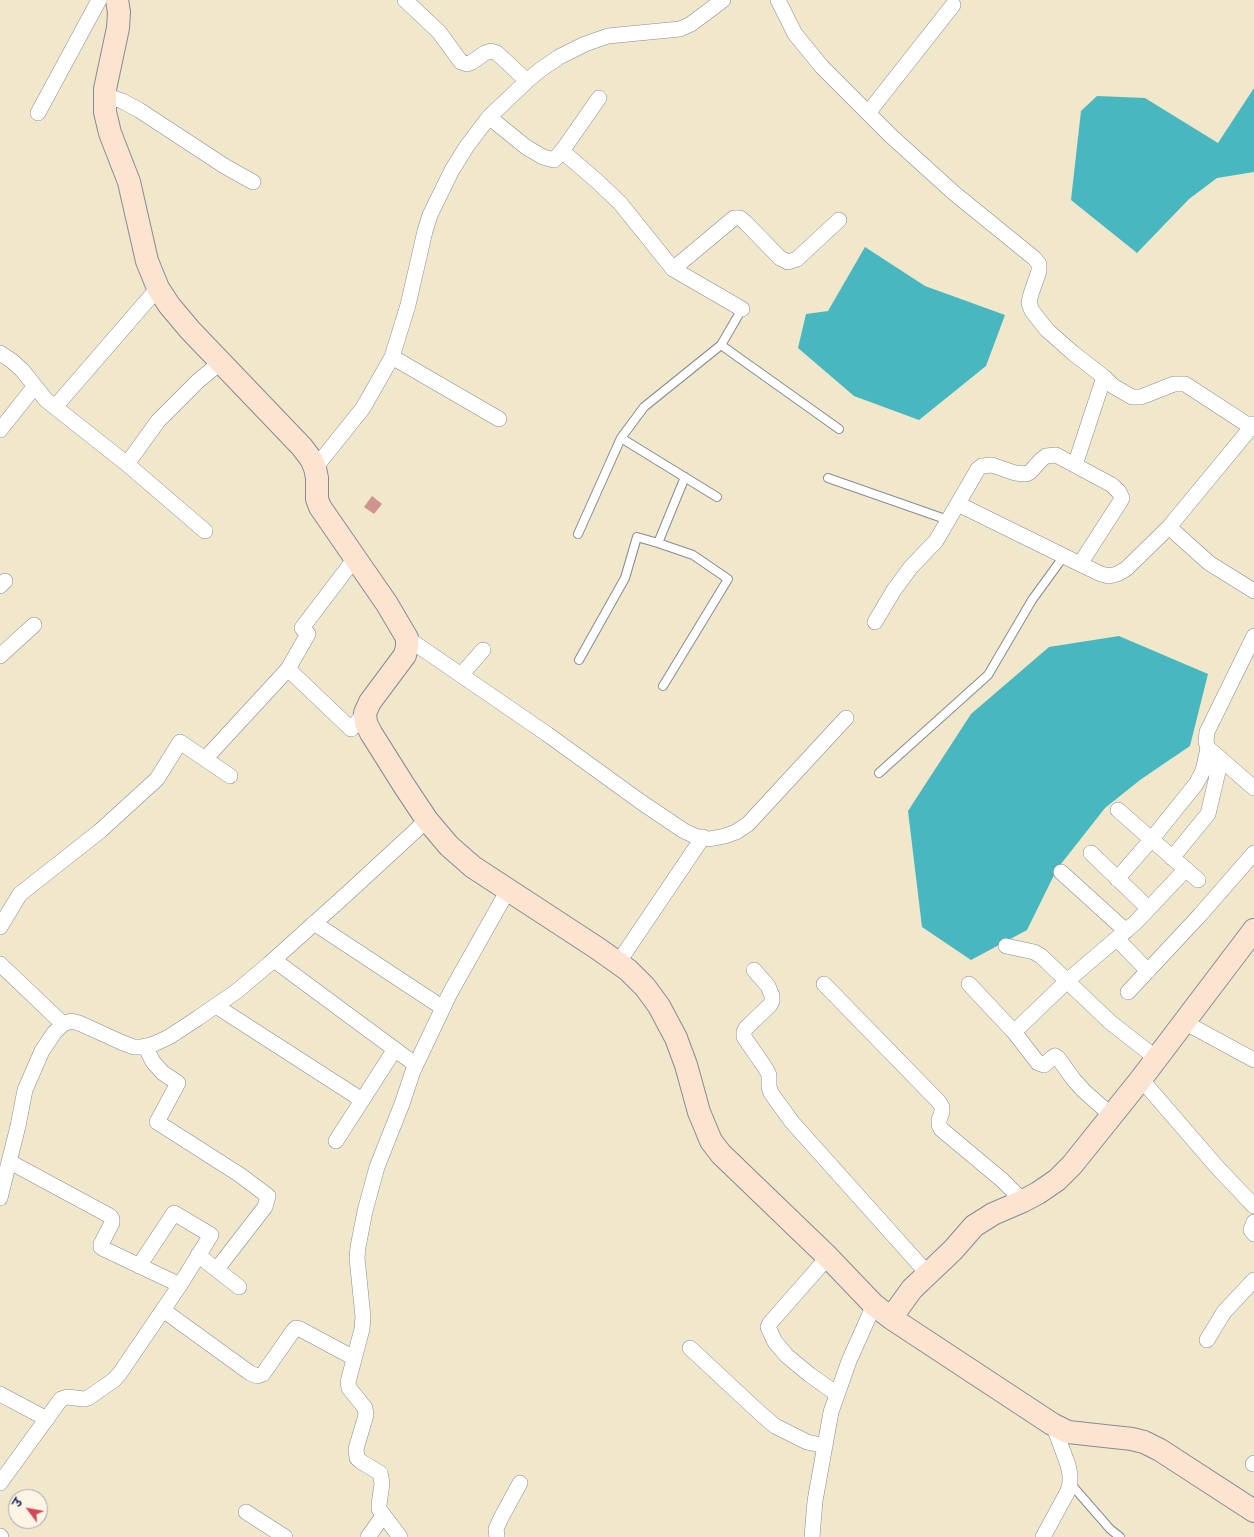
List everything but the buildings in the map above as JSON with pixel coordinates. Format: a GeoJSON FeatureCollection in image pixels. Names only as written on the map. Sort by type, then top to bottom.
{"type":"FeatureCollection","features":[{"type":"Feature","properties":{"kind":"street"},"geometry":{"type":"LineString","coordinates":[[38,114],[99,0]]}},
{"type":"Feature","properties":{"kind":"street"},"geometry":{"type":"LineString","coordinates":[[117,0],[119,12],[118,28],[104,102],[106,122],[129,182],[142,245],[158,288],[173,310],[220,362],[302,447],[315,468],[317,478],[317,499],[320,507],[356,557],[407,638],[547,734],[641,802],[677,826],[695,836],[709,839],[736,832],[748,824],[846,718]]}},
{"type":"Feature","properties":{"kind":"street"},"geometry":{"type":"LineString","coordinates":[[405,0],[439,32],[461,62],[467,64],[485,52],[491,51],[497,53],[527,81]]}},
{"type":"Feature","properties":{"kind":"street"},"geometry":{"type":"LineString","coordinates":[[315,468],[363,408],[392,357],[408,305],[430,215],[452,170],[467,146],[489,117],[527,81],[559,57],[585,44],[608,36],[680,29],[692,24],[723,0]]}},
{"type":"Feature","properties":{"kind":"street"},"geometry":{"type":"LineString","coordinates":[[778,0],[791,28],[822,67],[868,113],[954,193],[1034,258],[1039,264],[1039,271],[1030,294],[1029,303],[1032,311],[1047,330],[1113,386],[1132,397],[1141,397],[1174,384],[1185,384],[1253,426],[1168,527],[1126,569],[1117,574],[1109,576],[1102,574],[958,504]]}},
{"type":"Feature","properties":{"kind":"street"},"geometry":{"type":"LineString","coordinates":[[868,113],[953,5]]}},
{"type":"Feature","properties":{"kind":"street"},"geometry":{"type":"LineString","coordinates":[[105,95],[122,101],[139,110],[226,167],[253,182]]}},
{"type":"Feature","properties":{"kind":"street"},"geometry":{"type":"LineString","coordinates":[[489,117],[526,147],[543,157],[554,160],[599,98]]}},
{"type":"Feature","properties":{"kind":"street"},"geometry":{"type":"LineString","coordinates":[[562,151],[620,203],[645,232],[666,262],[673,269],[742,310]]}},
{"type":"Feature","properties":{"kind":"street"},"geometry":{"type":"LineString","coordinates":[[673,269],[734,218],[740,218],[745,222],[780,258],[788,262],[797,259],[839,220]]}},
{"type":"Feature","properties":{"kind":"street"},"geometry":{"type":"LineString","coordinates":[[55,407],[158,288]]}},
{"type":"Feature","properties":{"kind":"street"},"geometry":{"type":"LineString","coordinates":[[0,353],[22,370],[46,400],[127,464],[205,531]]}},
{"type":"Feature","properties":{"kind":"street"},"geometry":{"type":"LineString","coordinates":[[392,357],[499,420]]}},
{"type":"Feature","properties":{"kind":"street"},"geometry":{"type":"LineString","coordinates":[[127,464],[158,421],[198,381],[220,362]]}},
{"type":"Feature","properties":{"kind":"street"},"geometry":{"type":"LineString","coordinates":[[1075,465],[1104,377]]}},
{"type":"Feature","properties":{"kind":"street"},"geometry":{"type":"LineString","coordinates":[[0,430],[35,386]]}},
{"type":"Feature","properties":{"kind":"street"},"geometry":{"type":"LineString","coordinates":[[875,622],[911,567],[936,541],[978,469],[982,466],[992,465],[1015,474],[1026,474],[1046,456],[1051,455],[1062,458],[1112,485],[1119,492],[1122,498],[1120,502],[1080,564]]}},
{"type":"Feature","properties":{"kind":"street"},"geometry":{"type":"LineString","coordinates":[[1168,527],[1209,563],[1254,591]]}},
{"type":"Feature","properties":{"kind":"street"},"geometry":{"type":"LineString","coordinates":[[205,759],[288,669],[308,634],[302,628],[356,557]]}},
{"type":"Feature","properties":{"kind":"street"},"geometry":{"type":"LineString","coordinates":[[0,656],[34,625]]}},
{"type":"Feature","properties":{"kind":"street"},"geometry":{"type":"LineString","coordinates":[[1117,879],[1151,840],[1196,784],[1203,771],[1208,748],[1206,742],[1207,732],[1254,636]]}},
{"type":"Feature","properties":{"kind":"street"},"geometry":{"type":"LineString","coordinates":[[288,669],[351,729],[365,713],[370,702],[405,655],[407,638]]}},
{"type":"Feature","properties":{"kind":"street"},"geometry":{"type":"LineString","coordinates":[[461,675],[483,650]]}},
{"type":"Feature","properties":{"kind":"street"},"geometry":{"type":"LineString","coordinates":[[365,713],[366,723],[371,733],[405,787],[427,820],[458,855],[473,867],[628,970],[645,987],[659,1006],[676,1038],[686,1065],[699,1112],[711,1141],[738,1170],[874,1304],[891,1318],[1052,1424],[1068,1432],[1132,1439],[1144,1442],[1160,1450],[1254,1511]]}},
{"type":"Feature","properties":{"kind":"street"},"geometry":{"type":"LineString","coordinates":[[0,927],[20,894],[100,831],[157,779],[180,742],[230,776]]}},
{"type":"Feature","properties":{"kind":"street"},"geometry":{"type":"LineString","coordinates":[[1208,748],[1254,788]]}},
{"type":"Feature","properties":{"kind":"street"},"geometry":{"type":"LineString","coordinates":[[1172,858],[1208,814],[1221,759]]}},
{"type":"Feature","properties":{"kind":"street"},"geometry":{"type":"LineString","coordinates":[[1118,810],[1198,880]]}},
{"type":"Feature","properties":{"kind":"street"},"geometry":{"type":"LineString","coordinates":[[0,1198],[10,1162],[25,1090],[33,1068],[42,1051],[63,1024],[70,1021],[79,1023],[134,1047],[145,1046],[168,1037],[237,991],[274,960],[427,820]]}},
{"type":"Feature","properties":{"kind":"street"},"geometry":{"type":"LineString","coordinates":[[618,963],[703,837]]}},
{"type":"Feature","properties":{"kind":"street"},"geometry":{"type":"LineString","coordinates":[[1091,853],[1148,908]]}},
{"type":"Feature","properties":{"kind":"street"},"geometry":{"type":"LineString","coordinates":[[1128,992],[1200,915],[1254,853]]}},
{"type":"Feature","properties":{"kind":"street"},"geometry":{"type":"LineString","coordinates":[[1014,1032],[1067,981],[1121,935],[1186,869]]}},
{"type":"Feature","properties":{"kind":"street"},"geometry":{"type":"LineString","coordinates":[[1061,872],[1121,935],[1148,970]]}},
{"type":"Feature","properties":{"kind":"street"},"geometry":{"type":"LineString","coordinates":[[400,1537],[383,1516],[379,1505],[382,1483],[380,1473],[357,1458],[356,1449],[366,1415],[365,1408],[349,1388],[348,1382],[362,1329],[363,1317],[357,1258],[365,1211],[378,1167],[416,1065],[443,1008],[508,890]]}},
{"type":"Feature","properties":{"kind":"street"},"geometry":{"type":"LineString","coordinates":[[314,923],[443,1008]]}},
{"type":"Feature","properties":{"kind":"street"},"geometry":{"type":"LineString","coordinates":[[891,1318],[912,1289],[974,1226],[993,1214],[1023,1201],[1057,1180],[1072,1165],[1141,1079],[1254,930]]}},
{"type":"Feature","properties":{"kind":"street"},"geometry":{"type":"LineString","coordinates":[[1006,946],[1034,952],[1041,956],[1110,1022],[1156,1058]]}},
{"type":"Feature","properties":{"kind":"street"},"geometry":{"type":"LineString","coordinates":[[274,960],[416,1065]]}},
{"type":"Feature","properties":{"kind":"street"},"geometry":{"type":"LineString","coordinates":[[0,964],[63,1024]]}},
{"type":"Feature","properties":{"kind":"street"},"geometry":{"type":"LineString","coordinates":[[754,970],[768,986],[772,996],[772,1001],[770,1005],[746,1028],[744,1037],[769,1075],[769,1087],[771,1093],[792,1122],[928,1274]]}},
{"type":"Feature","properties":{"kind":"street"},"geometry":{"type":"LineString","coordinates":[[824,984],[939,1102],[942,1107],[939,1120],[941,1129],[1002,1180],[1023,1201]]}},
{"type":"Feature","properties":{"kind":"street"},"geometry":{"type":"LineString","coordinates":[[969,984],[1014,1032],[1041,1064],[1044,1065],[1055,1056],[1058,1058],[1079,1086],[1111,1115]]}},
{"type":"Feature","properties":{"kind":"street"},"geometry":{"type":"LineString","coordinates":[[216,1006],[362,1100]]}},
{"type":"Feature","properties":{"kind":"street"},"geometry":{"type":"LineString","coordinates":[[1184,1022],[1254,1060]]}},
{"type":"Feature","properties":{"kind":"street"},"geometry":{"type":"LineString","coordinates":[[145,1046],[153,1062],[163,1073],[178,1083],[157,1122],[240,1175],[268,1196],[265,1208],[217,1270]]}},
{"type":"Feature","properties":{"kind":"street"},"geometry":{"type":"LineString","coordinates":[[336,1142],[394,1049]]}},
{"type":"Feature","properties":{"kind":"street"},"geometry":{"type":"LineString","coordinates":[[1141,1079],[1217,1167],[1254,1206]]}},
{"type":"Feature","properties":{"kind":"street"},"geometry":{"type":"LineString","coordinates":[[10,1162],[110,1216],[112,1223],[101,1247],[180,1285]]}},
{"type":"Feature","properties":{"kind":"street"},"geometry":{"type":"LineString","coordinates":[[0,1483],[59,1401],[63,1398],[88,1398],[114,1380],[120,1373],[180,1285],[211,1235],[174,1213],[139,1266]]}},
{"type":"Feature","properties":{"kind":"street"},"geometry":{"type":"LineString","coordinates":[[1254,1222],[1251,1230],[1254,1234]]}},
{"type":"Feature","properties":{"kind":"street"},"geometry":{"type":"LineString","coordinates":[[198,1255],[239,1287]]}},
{"type":"Feature","properties":{"kind":"street"},"geometry":{"type":"LineString","coordinates":[[828,1257],[768,1327],[775,1342],[787,1356],[837,1394]]}},
{"type":"Feature","properties":{"kind":"street"},"geometry":{"type":"LineString","coordinates":[[1207,1340],[1224,1312],[1251,1289]]}},
{"type":"Feature","properties":{"kind":"street"},"geometry":{"type":"LineString","coordinates":[[812,1537],[815,1501],[831,1412],[849,1361],[874,1304]]}},
{"type":"Feature","properties":{"kind":"street"},"geometry":{"type":"LineString","coordinates":[[163,1310],[250,1373],[257,1376],[263,1374],[296,1328],[354,1358]]}},
{"type":"Feature","properties":{"kind":"street"},"geometry":{"type":"LineString","coordinates":[[690,1348],[775,1426],[807,1442],[825,1446]]}},
{"type":"Feature","properties":{"kind":"street"},"geometry":{"type":"LineString","coordinates":[[0,1394],[47,1419]]}},
{"type":"Feature","properties":{"kind":"street"},"geometry":{"type":"LineString","coordinates":[[1043,1537],[1068,1490],[1070,1483],[1068,1465],[1052,1424]]}},
{"type":"Feature","properties":{"kind":"street"},"geometry":{"type":"LineString","coordinates":[[498,1537],[496,1529],[520,1482]]}},
{"type":"Feature","properties":{"kind":"street"},"geometry":{"type":"LineString","coordinates":[[246,1512],[285,1537]]}},
{"type":"Feature","properties":{"kind":"street"},"geometry":{"type":"LineString","coordinates":[[368,1537],[383,1516]]}},
{"type":"Feature","properties":{"kind":"lane"},"geometry":{"type":"LineString","coordinates":[[578,534],[621,438],[644,407],[721,345],[742,310]]}},
{"type":"Feature","properties":{"kind":"lane"},"geometry":{"type":"LineString","coordinates":[[721,345],[838,429]]}},
{"type":"Feature","properties":{"kind":"lane"},"geometry":{"type":"LineString","coordinates":[[621,438],[717,497]]}},
{"type":"Feature","properties":{"kind":"lane"},"geometry":{"type":"LineString","coordinates":[[658,543],[685,477]]}},
{"type":"Feature","properties":{"kind":"lane"},"geometry":{"type":"LineString","coordinates":[[828,478],[948,520]]}},
{"type":"Feature","properties":{"kind":"lane"},"geometry":{"type":"LineString","coordinates":[[579,660],[625,578],[637,537],[658,543],[693,555],[728,579],[663,686]]}},
{"type":"Feature","properties":{"kind":"lane"},"geometry":{"type":"LineString","coordinates":[[879,773],[988,675],[1032,600],[1064,556]]}},
{"type":"Feature","properties":{"kind":"lane"},"geometry":{"type":"LineString","coordinates":[[1070,1483],[1110,1529],[1120,1537]]}},
{"type":"Feature","properties":{"kind":"water"},"geometry":{"type":"Polygon","coordinates":[[[1254,88],[1254,172],[1217,178],[1189,199],[1137,253],[1071,200],[1081,111],[1097,96],[1145,98],[1218,143],[1254,88]]]}},
{"type":"Feature","properties":{"kind":"water"},"geometry":{"type":"Polygon","coordinates":[[[865,247],[925,286],[1005,315],[986,366],[919,420],[854,396],[798,348],[806,314],[828,311],[865,247]]]}},
{"type":"Feature","properties":{"kind":"water"},"geometry":{"type":"Polygon","coordinates":[[[1119,636],[1208,674],[1190,746],[1140,780],[1105,808],[1057,869],[1027,930],[971,960],[922,927],[908,811],[971,714],[1049,647],[1119,636]]]}}]}
